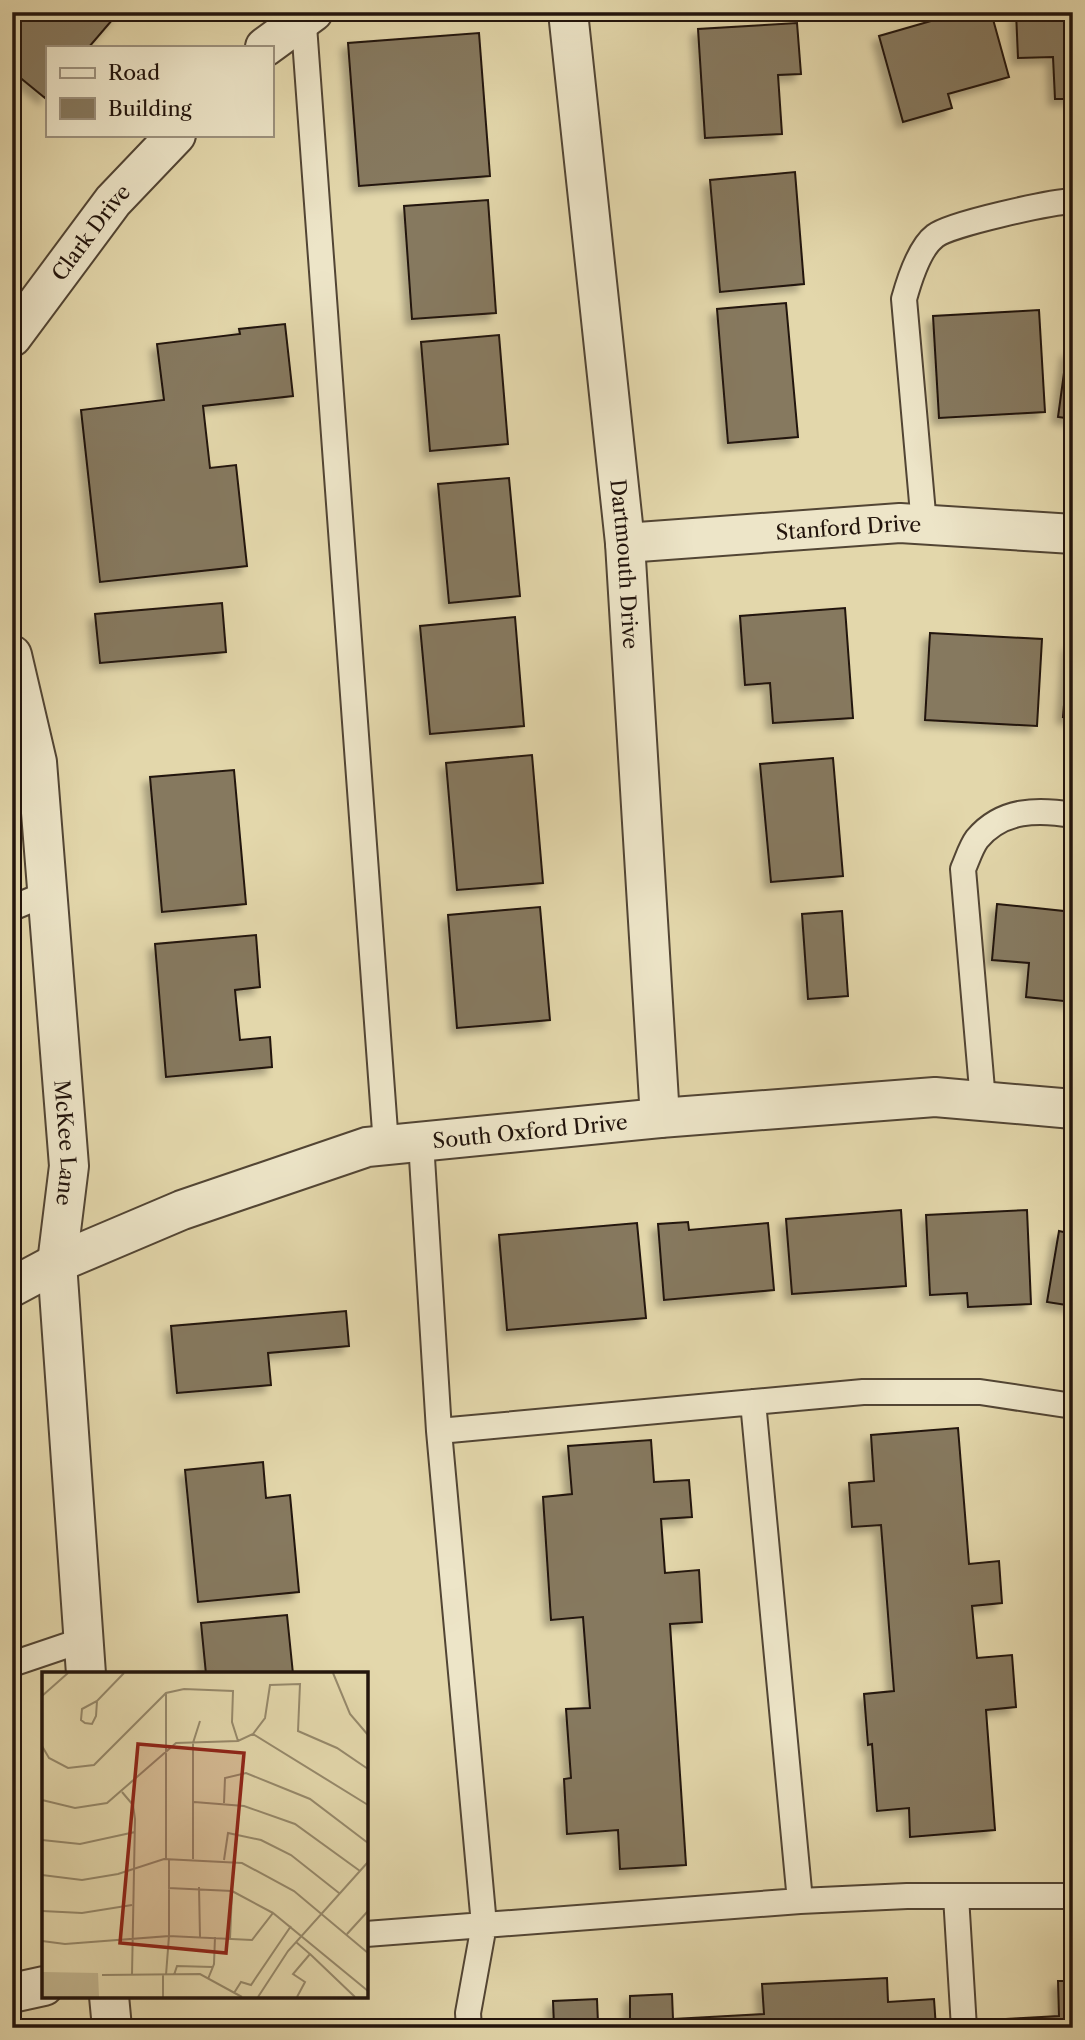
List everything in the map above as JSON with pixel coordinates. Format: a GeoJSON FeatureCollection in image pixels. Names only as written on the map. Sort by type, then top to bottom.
{"type":"FeatureCollection","features":[{"type":"Feature","properties":{"kind":"street","name":"Dartmouth Drive"},"geometry":{"type":"LineString","coordinates":[[568,12],[625,543],[660,1118]]}},
{"type":"Feature","properties":{"kind":"street"},"geometry":{"type":"LineString","coordinates":[[266,46],[307,14]]}},
{"type":"Feature","properties":{"kind":"street","name":"Clark Drive"},"geometry":{"type":"LineString","coordinates":[[12,337],[113,201],[175,136]]}},
{"type":"Feature","properties":{"kind":"street","name":"Stanford Drive"},"geometry":{"type":"LineString","coordinates":[[625,543],[900,523],[1073,534]]}},
{"type":"Feature","properties":{"kind":"street","name":"McKee Lane"},"geometry":{"type":"LineString","coordinates":[[12,654],[37,762],[69,1166],[57,1263],[84,1657]]}},
{"type":"Feature","properties":{"kind":"street","name":"South Oxford Drive"},"geometry":{"type":"LineString","coordinates":[[12,1287],[57,1263],[182,1210],[367,1147],[660,1118],[935,1097],[1073,1109]]}},
{"type":"Feature","properties":{"kind":"street"},"geometry":{"type":"LineString","coordinates":[[12,1993],[42,1986]]}},
{"type":"Feature","properties":{"kind":"street"},"geometry":{"type":"LineString","coordinates":[[109,1998],[112,2028]]}},
{"type":"Feature","properties":{"kind":"lane"},"geometry":{"type":"LineString","coordinates":[[307,14],[403,1144],[439,1431],[484,1925],[468,2013],[469,2028]]}},
{"type":"Feature","properties":{"kind":"lane"},"geometry":{"type":"LineString","coordinates":[[923,525],[904,299],[912,269],[934,236],[972,222],[1073,201]]}},
{"type":"Feature","properties":{"kind":"lane"},"geometry":{"type":"LineString","coordinates":[[983,1101],[963,869],[976,840],[995,824],[1016,814],[1043,810],[1073,815]]}},
{"type":"Feature","properties":{"kind":"lane"},"geometry":{"type":"LineString","coordinates":[[12,908],[48,893]]}},
{"type":"Feature","properties":{"kind":"lane"},"geometry":{"type":"LineString","coordinates":[[439,1431],[863,1392],[980,1392],[1073,1406]]}},
{"type":"Feature","properties":{"kind":"lane"},"geometry":{"type":"LineString","coordinates":[[754,1402],[800,1901]]}},
{"type":"Feature","properties":{"kind":"lane"},"geometry":{"type":"LineString","coordinates":[[12,1664],[84,1657]]}},
{"type":"Feature","properties":{"kind":"lane"},"geometry":{"type":"LineString","coordinates":[[956,1896],[964,2028]]}},
{"type":"Feature","properties":{"kind":"lane"},"geometry":{"type":"LineString","coordinates":[[368,1934],[800,1901],[956,1896],[1073,1896]]}},
{"type":"Feature","properties":{"kind":"building"},"geometry":{"type":"Polygon","coordinates":[[[12,12],[119,12],[90,46],[46,46],[45,98],[12,71],[12,12]]]}},
{"type":"Feature","properties":{"kind":"building"},"geometry":{"type":"Polygon","coordinates":[[[962,12],[991,12],[1009,77],[948,94],[952,108],[903,122],[879,36],[962,12]]]}},
{"type":"Feature","properties":{"kind":"building"},"geometry":{"type":"Polygon","coordinates":[[[1016,12],[1073,12],[1073,99],[1055,99],[1053,57],[1018,58],[1016,12]]]}},
{"type":"Feature","properties":{"kind":"building"},"geometry":{"type":"Polygon","coordinates":[[[797,23],[801,74],[778,75],[782,134],[705,138],[698,29],[797,23]]]}},
{"type":"Feature","properties":{"kind":"building"},"geometry":{"type":"Polygon","coordinates":[[[479,33],[490,176],[359,186],[348,43],[479,33]]]}},
{"type":"Feature","properties":{"kind":"building"},"geometry":{"type":"Polygon","coordinates":[[[795,172],[804,284],[720,292],[710,180],[795,172]]]}},
{"type":"Feature","properties":{"kind":"building"},"geometry":{"type":"Polygon","coordinates":[[[488,200],[496,313],[412,319],[404,206],[488,200]]]}},
{"type":"Feature","properties":{"kind":"building"},"geometry":{"type":"Polygon","coordinates":[[[786,303],[798,437],[728,443],[717,309],[786,303]]]}},
{"type":"Feature","properties":{"kind":"building"},"geometry":{"type":"Polygon","coordinates":[[[1039,310],[1045,412],[939,418],[933,316],[1039,310]]]}},
{"type":"Feature","properties":{"kind":"building"},"geometry":{"type":"Polygon","coordinates":[[[285,324],[293,396],[203,406],[210,468],[236,465],[247,566],[100,582],[81,410],[164,400],[157,344],[240,334],[239,329],[285,324]]]}},
{"type":"Feature","properties":{"kind":"building"},"geometry":{"type":"Polygon","coordinates":[[[499,335],[508,444],[430,451],[421,342],[499,335]]]}},
{"type":"Feature","properties":{"kind":"building"},"geometry":{"type":"Polygon","coordinates":[[[1067,351],[1073,352],[1073,419],[1058,417],[1067,351]]]}},
{"type":"Feature","properties":{"kind":"building"},"geometry":{"type":"Polygon","coordinates":[[[509,478],[520,596],[449,603],[438,484],[509,478]]]}},
{"type":"Feature","properties":{"kind":"building"},"geometry":{"type":"Polygon","coordinates":[[[222,603],[226,652],[100,663],[95,614],[222,603]]]}},
{"type":"Feature","properties":{"kind":"building"},"geometry":{"type":"Polygon","coordinates":[[[845,608],[853,718],[773,723],[770,683],[745,685],[740,616],[845,608]]]}},
{"type":"Feature","properties":{"kind":"building"},"geometry":{"type":"Polygon","coordinates":[[[515,617],[524,726],[430,734],[420,626],[515,617]]]}},
{"type":"Feature","properties":{"kind":"building"},"geometry":{"type":"Polygon","coordinates":[[[930,633],[1042,639],[1037,726],[925,720],[930,633]]]}},
{"type":"Feature","properties":{"kind":"building"},"geometry":{"type":"Polygon","coordinates":[[[1069,645],[1073,645],[1073,718],[1063,717],[1069,645]]]}},
{"type":"Feature","properties":{"kind":"building"},"geometry":{"type":"Polygon","coordinates":[[[532,755],[543,883],[457,890],[446,763],[532,755]]]}},
{"type":"Feature","properties":{"kind":"building"},"geometry":{"type":"Polygon","coordinates":[[[833,758],[843,876],[771,882],[760,764],[833,758]]]}},
{"type":"Feature","properties":{"kind":"building"},"geometry":{"type":"Polygon","coordinates":[[[234,770],[246,904],[162,912],[150,777],[234,770]]]}},
{"type":"Feature","properties":{"kind":"building"},"geometry":{"type":"Polygon","coordinates":[[[997,904],[1073,912],[1073,1002],[1026,997],[1029,963],[992,960],[997,904]]]}},
{"type":"Feature","properties":{"kind":"building"},"geometry":{"type":"Polygon","coordinates":[[[540,907],[550,1020],[457,1028],[448,915],[540,907]]]}},
{"type":"Feature","properties":{"kind":"building"},"geometry":{"type":"Polygon","coordinates":[[[842,911],[848,996],[808,999],[802,914],[842,911]]]}},
{"type":"Feature","properties":{"kind":"building"},"geometry":{"type":"Polygon","coordinates":[[[256,935],[260,987],[235,990],[240,1040],[270,1037],[272,1067],[166,1077],[155,944],[256,935]]]}},
{"type":"Feature","properties":{"kind":"building"},"geometry":{"type":"Polygon","coordinates":[[[901,1210],[906,1286],[792,1294],[786,1219],[901,1210]]]}},
{"type":"Feature","properties":{"kind":"building"},"geometry":{"type":"Polygon","coordinates":[[[1027,1210],[1031,1304],[968,1307],[967,1293],[930,1295],[926,1215],[1027,1210]]]}},
{"type":"Feature","properties":{"kind":"building"},"geometry":{"type":"Polygon","coordinates":[[[688,1222],[689,1230],[768,1223],[774,1290],[664,1300],[658,1224],[688,1222]]]}},
{"type":"Feature","properties":{"kind":"building"},"geometry":{"type":"Polygon","coordinates":[[[637,1223],[646,1318],[507,1330],[499,1235],[637,1223]]]}},
{"type":"Feature","properties":{"kind":"building"},"geometry":{"type":"Polygon","coordinates":[[[1059,1231],[1073,1234],[1073,1306],[1047,1302],[1059,1231]]]}},
{"type":"Feature","properties":{"kind":"building"},"geometry":{"type":"Polygon","coordinates":[[[346,1311],[349,1346],[268,1353],[271,1385],[177,1393],[171,1326],[346,1311]]]}},
{"type":"Feature","properties":{"kind":"building"},"geometry":{"type":"Polygon","coordinates":[[[958,1428],[969,1564],[999,1561],[1002,1603],[972,1606],[977,1658],[1012,1655],[1016,1707],[986,1710],[995,1830],[910,1837],[909,1808],[877,1811],[872,1744],[868,1745],[864,1694],[894,1691],[881,1525],[852,1527],[849,1483],[874,1481],[871,1435],[958,1428]]]}},
{"type":"Feature","properties":{"kind":"building"},"geometry":{"type":"Polygon","coordinates":[[[651,1440],[654,1482],[689,1480],[692,1517],[661,1519],[665,1573],[699,1570],[702,1622],[670,1624],[686,1865],[620,1869],[618,1830],[567,1834],[564,1779],[571,1778],[566,1709],[590,1708],[583,1617],[551,1620],[543,1497],[572,1494],[568,1446],[651,1440]]]}},
{"type":"Feature","properties":{"kind":"building"},"geometry":{"type":"Polygon","coordinates":[[[263,1462],[266,1498],[290,1495],[299,1592],[198,1602],[185,1470],[263,1462]]]}},
{"type":"Feature","properties":{"kind":"building"},"geometry":{"type":"Polygon","coordinates":[[[287,1615],[293,1672],[206,1672],[201,1623],[287,1615]]]}},
{"type":"Feature","properties":{"kind":"building"},"geometry":{"type":"Polygon","coordinates":[[[887,1978],[888,2002],[934,1999],[936,2028],[519,2028],[554,2026],[553,2001],[597,1999],[598,2023],[630,2021],[630,1996],[672,1994],[673,2019],[764,2014],[762,1984],[887,1978]]]}},
{"type":"Feature","properties":{"kind":"building"},"geometry":{"type":"Polygon","coordinates":[[[1058,1981],[1073,1981],[1073,2028],[1008,2028],[1007,2019],[1059,2016],[1058,1981]]]}}]}
